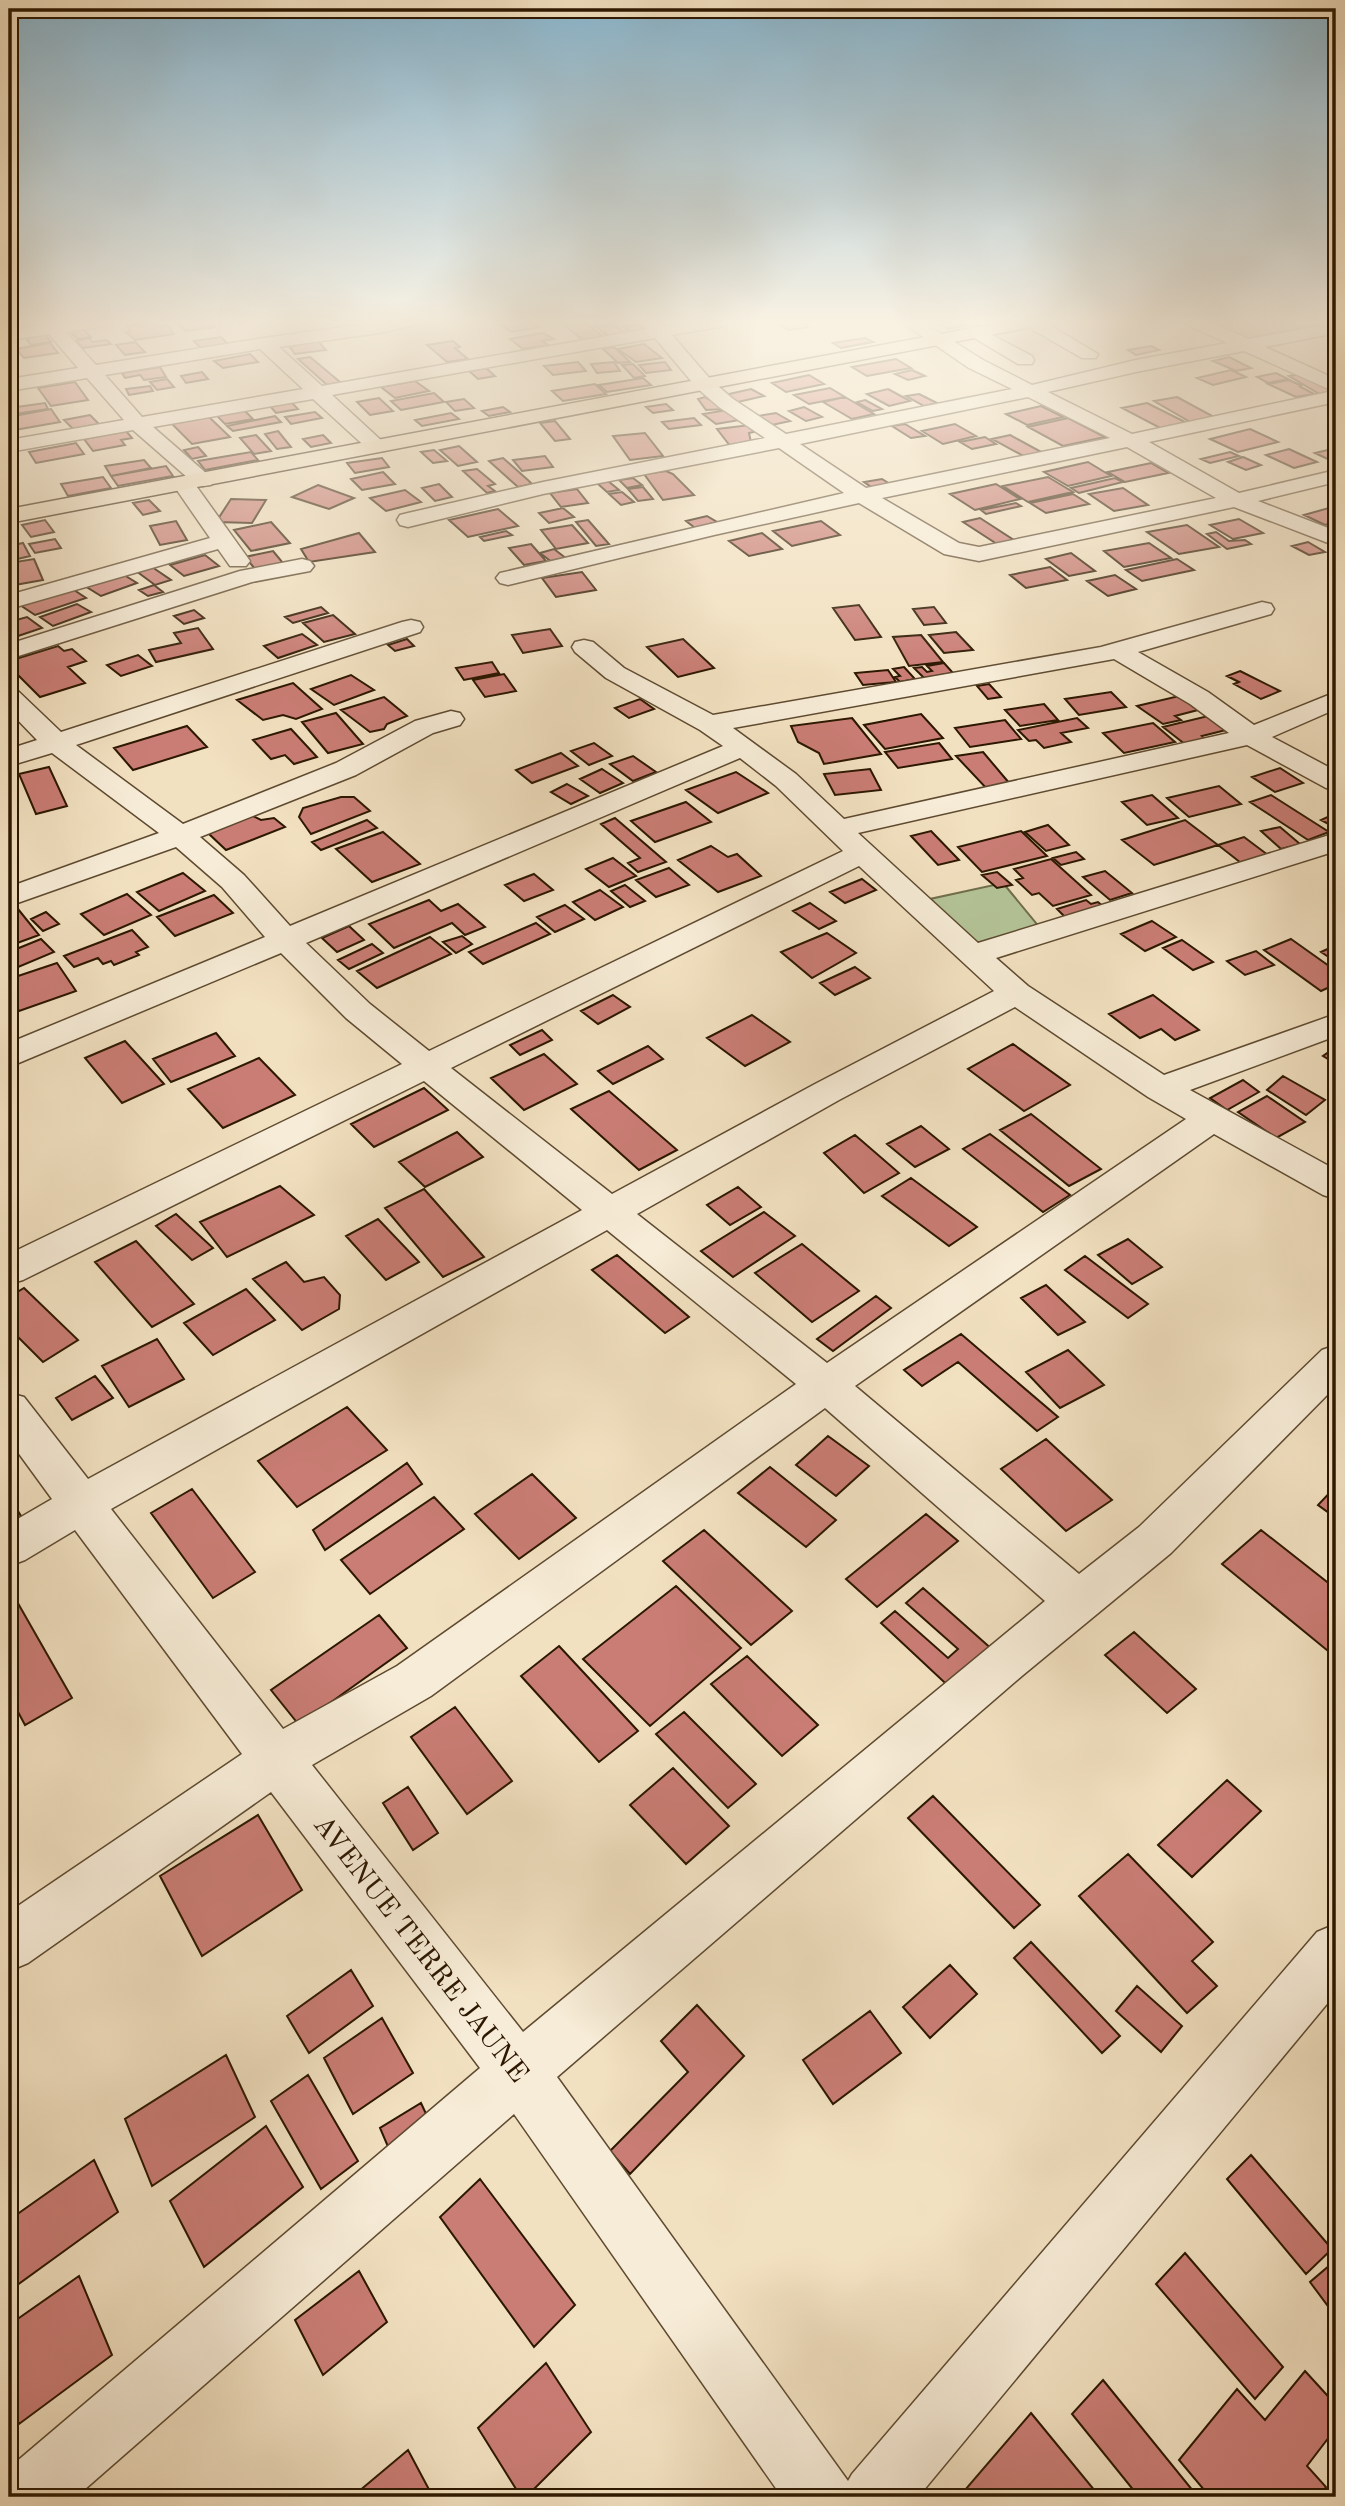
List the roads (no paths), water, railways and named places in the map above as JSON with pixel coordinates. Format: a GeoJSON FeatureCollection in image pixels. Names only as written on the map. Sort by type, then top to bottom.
{"type":"FeatureCollection","features":[{"type":"Feature","properties":{"kind":"highway"},"geometry":{"type":"LineString","coordinates":[[9,516],[424,438]]}},
{"type":"Feature","properties":{"kind":"street"},"geometry":{"type":"LineString","coordinates":[[9,446],[56,438]]}},
{"type":"Feature","properties":{"kind":"street"},"geometry":{"type":"LineString","coordinates":[[151,438],[193,481],[223,541],[248,576]]}},
{"type":"Feature","properties":{"kind":"street"},"geometry":{"type":"LineString","coordinates":[[367,438],[377,447]]}},
{"type":"Feature","properties":{"kind":"street"},"geometry":{"type":"LineString","coordinates":[[778,438],[863,496],[952,550],[979,554],[1236,500],[1336,476]]}},
{"type":"Feature","properties":{"kind":"street"},"geometry":{"type":"LineString","coordinates":[[408,520],[542,488],[804,438]]}},
{"type":"Feature","properties":{"kind":"street"},"geometry":{"type":"LineString","coordinates":[[1125,438],[1236,500],[1336,539]]}},
{"type":"Feature","properties":{"kind":"street"},"geometry":{"type":"LineString","coordinates":[[508,578],[625,547],[1151,438]]}},
{"type":"Feature","properties":{"kind":"street"},"geometry":{"type":"LineString","coordinates":[[9,602],[223,541]]}},
{"type":"Feature","properties":{"kind":"street"},"geometry":{"type":"LineString","coordinates":[[9,652],[248,576],[302,566]]}},
{"type":"Feature","properties":{"kind":"street"},"geometry":{"type":"LineString","coordinates":[[709,724],[1118,651],[1262,609]]}},
{"type":"Feature","properties":{"kind":"street"},"geometry":{"type":"LineString","coordinates":[[9,758],[411,627]]}},
{"type":"Feature","properties":{"kind":"street"},"geometry":{"type":"LineString","coordinates":[[584,647],[615,673],[709,724],[786,780],[1016,993],[1160,1089],[1336,1186]]}},
{"type":"Feature","properties":{"kind":"street"},"geometry":{"type":"LineString","coordinates":[[1118,651],[1199,698],[1251,736],[1336,782]]}},
{"type":"Feature","properties":{"kind":"street"},"geometry":{"type":"LineString","coordinates":[[9,696],[55,742],[180,835],[233,881],[284,939],[358,1011],[826,1385],[1078,1602]]}},
{"type":"Feature","properties":{"kind":"street"},"geometry":{"type":"LineString","coordinates":[[839,829],[1251,736],[1336,700]]}},
{"type":"Feature","properties":{"kind":"street"},"geometry":{"type":"LineString","coordinates":[[9,897],[180,835],[346,769],[424,727],[451,719]]}},
{"type":"Feature","properties":{"kind":"street"},"geometry":{"type":"LineString","coordinates":[[9,1056],[743,747]]}},
{"type":"Feature","properties":{"kind":"street"},"geometry":{"type":"LineString","coordinates":[[972,955],[1336,842]]}},
{"type":"Feature","properties":{"kind":"street"},"geometry":{"type":"LineString","coordinates":[[9,1270],[863,853]]}},
{"type":"Feature","properties":{"kind":"street"},"geometry":{"type":"LineString","coordinates":[[9,1547],[83,1503],[827,1092],[1016,993]]}},
{"type":"Feature","properties":{"kind":"street"},"geometry":{"type":"LineString","coordinates":[[1160,1089],[1336,1024]]}},
{"type":"Feature","properties":{"kind":"street"},"geometry":{"type":"LineString","coordinates":[[9,1944],[277,1759],[414,1681],[826,1385],[1212,1118]]}},
{"type":"Feature","properties":{"kind":"street"},"geometry":{"type":"LineString","coordinates":[[26,2497],[519,2072],[1155,1539],[1336,1361]]}},
{"type":"Feature","properties":{"kind":"street","name":"AVENUE TERRE JAUNE"},"geometry":{"type":"LineString","coordinates":[[9,1409],[418,1945],[519,2072],[822,2497]]}},
{"type":"Feature","properties":{"kind":"street"},"geometry":{"type":"LineString","coordinates":[[875,2497],[1336,1951]]}}]}
